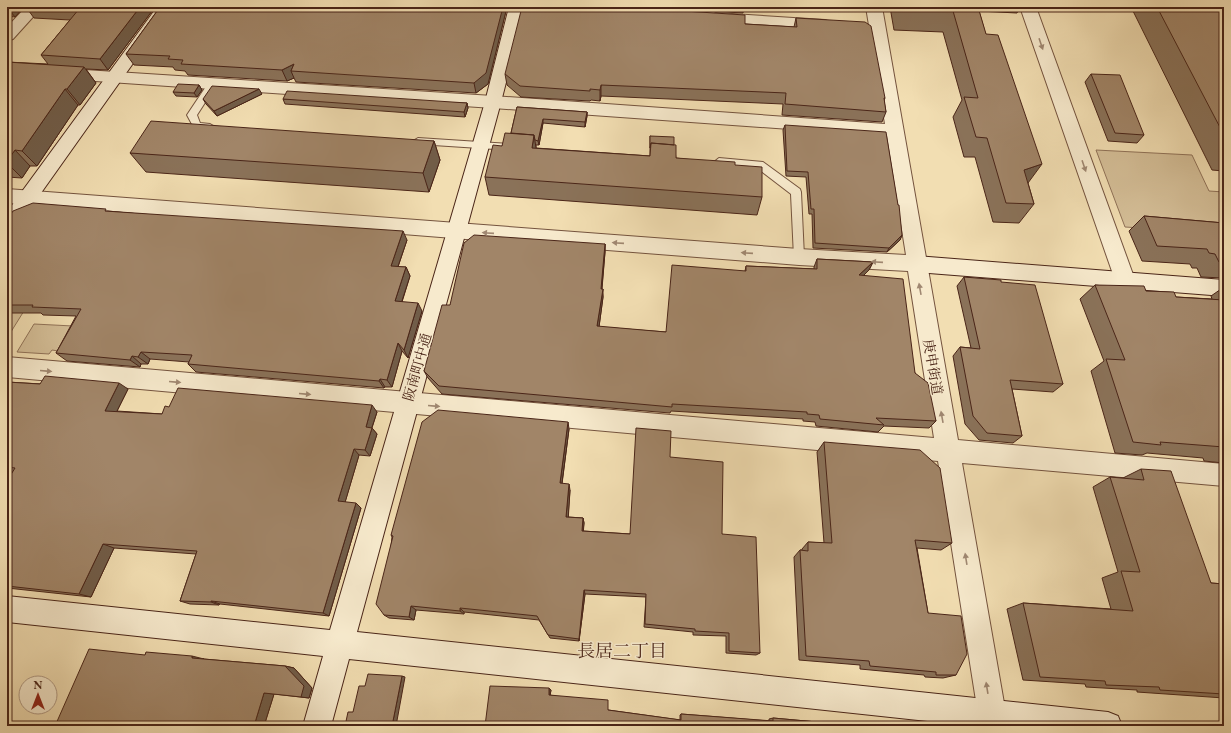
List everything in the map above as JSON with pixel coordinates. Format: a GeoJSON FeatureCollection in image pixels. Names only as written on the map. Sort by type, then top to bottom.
{"type":"FeatureCollection","features":[{"type":"Feature","properties":{"kind":"main road"},"geometry":{"type":"LineString","coordinates":[[1221,7],[1224,12]]}},
{"type":"Feature","properties":{"kind":"street"},"geometry":{"type":"LineString","coordinates":[[7,36],[34,7]]}},
{"type":"Feature","properties":{"kind":"street"},"geometry":{"type":"LineString","coordinates":[[7,226],[165,7]]}},
{"type":"Feature","properties":{"kind":"street","name":"阪南町中通"},"geometry":{"type":"LineString","coordinates":[[317,726],[406,404],[481,145],[518,7]]}},
{"type":"Feature","properties":{"kind":"street","name":"庚申街道"},"geometry":{"type":"LineString","coordinates":[[874,7],[869,28],[895,131],[993,720]]}},
{"type":"Feature","properties":{"kind":"street"},"geometry":{"type":"LineString","coordinates":[[1028,7],[1124,280]]}},
{"type":"Feature","properties":{"kind":"street"},"geometry":{"type":"LineString","coordinates":[[702,17],[838,26]]}},
{"type":"Feature","properties":{"kind":"street"},"geometry":{"type":"LineString","coordinates":[[7,70],[493,102],[895,131]]}},
{"type":"Feature","properties":{"kind":"street"},"geometry":{"type":"LineString","coordinates":[[7,196],[1224,288]]}},
{"type":"Feature","properties":{"kind":"street"},"geometry":{"type":"LineString","coordinates":[[7,368],[1224,475]]}},
{"type":"Feature","properties":{"kind":"street"},"geometry":{"type":"LineString","coordinates":[[7,609],[340,644],[993,720],[1108,726]]}},
{"type":"Feature","properties":{"kind":"lane"},"geometry":{"type":"LineString","coordinates":[[212,84],[192,115],[197,126],[221,128]]}},
{"type":"Feature","properties":{"kind":"lane"},"geometry":{"type":"LineString","coordinates":[[410,140],[521,148]]}},
{"type":"Feature","properties":{"kind":"lane"},"geometry":{"type":"LineString","coordinates":[[712,161],[759,165],[796,192],[799,257]]}},
{"type":"Feature","properties":{"kind":"shaded area"},"geometry":{"type":"Polygon","coordinates":[[[1096,150],[1192,155],[1209,191],[1224,192],[1224,233],[1125,227],[1096,150]]]}},
{"type":"Feature","properties":{"kind":"shaded area"},"geometry":{"type":"Polygon","coordinates":[[[42,282],[9,335],[7,335],[7,302],[42,282]]]}},
{"type":"Feature","properties":{"kind":"shaded area"},"geometry":{"type":"Polygon","coordinates":[[[34,324],[73,326],[58,351],[52,350],[49,354],[17,352],[34,324]]]}},
{"type":"Feature","properties":{"kind":"building"},"geometry":{"type":"Polygon","coordinates":[[[33,7],[140,7],[100,59],[41,55],[79,9],[33,7]]]}},
{"type":"Feature","properties":{"kind":"building"},"geometry":{"type":"Polygon","coordinates":[[[160,7],[503,7],[486,73],[474,83],[291,71],[294,64],[282,70],[181,64],[183,60],[168,59],[170,56],[126,54],[160,7]]]}},
{"type":"Feature","properties":{"kind":"building"},"geometry":{"type":"Polygon","coordinates":[[[522,7],[623,7],[745,15],[745,24],[797,27],[796,18],[865,22],[871,26],[885,98],[886,112],[785,104],[786,93],[601,85],[600,90],[590,89],[590,91],[520,86],[505,74],[522,7]]]}},
{"type":"Feature","properties":{"kind":"building"},"geometry":{"type":"Polygon","coordinates":[[[902,7],[978,7],[986,34],[998,35],[1042,164],[1024,170],[1034,204],[1006,203],[987,138],[976,137],[964,97],[978,98],[953,11],[902,9],[902,7]]]}},
{"type":"Feature","properties":{"kind":"building"},"geometry":{"type":"Polygon","coordinates":[[[1157,7],[1216,7],[1224,20],[1224,135],[1157,7]]]}},
{"type":"Feature","properties":{"kind":"building"},"geometry":{"type":"Polygon","coordinates":[[[7,62],[84,67],[67,89],[65,89],[22,151],[15,150],[7,161],[7,62]]]}},
{"type":"Feature","properties":{"kind":"building"},"geometry":{"type":"Polygon","coordinates":[[[1091,74],[1120,75],[1144,135],[1115,133],[1091,74]]]}},
{"type":"Feature","properties":{"kind":"building"},"geometry":{"type":"Polygon","coordinates":[[[178,84],[199,85],[194,93],[173,92],[178,84]]]}},
{"type":"Feature","properties":{"kind":"building"},"geometry":{"type":"Polygon","coordinates":[[[212,86],[259,89],[214,111],[203,99],[212,86]]]}},
{"type":"Feature","properties":{"kind":"building"},"geometry":{"type":"Polygon","coordinates":[[[287,91],[467,103],[464,112],[283,99],[287,91]]]}},
{"type":"Feature","properties":{"kind":"building"},"geometry":{"type":"Polygon","coordinates":[[[517,107],[587,112],[585,122],[543,119],[538,141],[535,140],[534,135],[511,133],[517,107]]]}},
{"type":"Feature","properties":{"kind":"building"},"geometry":{"type":"Polygon","coordinates":[[[151,121],[434,141],[423,173],[130,153],[151,121]]]}},
{"type":"Feature","properties":{"kind":"building"},"geometry":{"type":"Polygon","coordinates":[[[785,125],[886,132],[899,205],[902,235],[889,248],[815,243],[814,209],[811,209],[808,172],[787,171],[785,125]]]}},
{"type":"Feature","properties":{"kind":"building"},"geometry":{"type":"Polygon","coordinates":[[[505,133],[534,135],[532,148],[650,156],[651,143],[676,145],[676,158],[735,162],[735,165],[762,167],[762,197],[485,177],[493,145],[502,146],[505,133]]]}},
{"type":"Feature","properties":{"kind":"building"},"geometry":{"type":"Polygon","coordinates":[[[650,136],[674,137],[674,145],[651,143],[650,148],[650,136]]]}},
{"type":"Feature","properties":{"kind":"building"},"geometry":{"type":"Polygon","coordinates":[[[33,203],[106,209],[105,211],[403,231],[391,266],[406,267],[395,301],[418,303],[404,350],[398,343],[387,380],[380,379],[379,381],[188,364],[192,355],[141,352],[138,357],[132,356],[130,360],[56,353],[81,309],[32,307],[33,305],[7,305],[7,220],[13,211],[33,203]]]}},
{"type":"Feature","properties":{"kind":"building"},"geometry":{"type":"Polygon","coordinates":[[[1144,216],[1224,223],[1224,263],[1219,262],[1215,254],[1209,253],[1207,249],[1157,246],[1144,216]]]}},
{"type":"Feature","properties":{"kind":"building"},"geometry":{"type":"Polygon","coordinates":[[[474,235],[605,244],[601,289],[603,289],[597,326],[666,332],[672,265],[746,271],[746,266],[817,269],[817,259],[873,262],[859,275],[903,279],[915,373],[928,383],[936,421],[876,418],[884,425],[820,419],[819,415],[807,414],[807,412],[672,404],[672,407],[439,386],[424,371],[442,305],[450,305],[464,243],[474,235]]]}},
{"type":"Feature","properties":{"kind":"building"},"geometry":{"type":"Polygon","coordinates":[[[964,277],[1035,285],[1063,384],[1010,380],[1022,436],[987,433],[973,416],[960,347],[980,349],[964,277]]]}},
{"type":"Feature","properties":{"kind":"building"},"geometry":{"type":"Polygon","coordinates":[[[1095,285],[1144,286],[1146,291],[1174,292],[1176,297],[1224,300],[1224,447],[1160,442],[1161,445],[1133,442],[1106,359],[1125,360],[1095,285]]]}},
{"type":"Feature","properties":{"kind":"building"},"geometry":{"type":"Polygon","coordinates":[[[45,376],[119,383],[105,411],[162,414],[165,406],[169,407],[178,388],[372,405],[366,427],[372,428],[365,450],[354,449],[338,501],[356,503],[323,613],[211,601],[180,601],[197,551],[103,544],[79,594],[7,586],[7,481],[15,468],[7,467],[7,382],[40,384],[45,376]]]}},
{"type":"Feature","properties":{"kind":"building"},"geometry":{"type":"Polygon","coordinates":[[[438,410],[568,422],[560,483],[569,484],[566,517],[583,518],[582,531],[630,534],[636,428],[671,431],[670,457],[723,462],[722,534],[756,537],[760,653],[729,651],[729,633],[695,631],[695,629],[645,624],[646,594],[584,590],[579,639],[548,635],[537,616],[460,608],[460,611],[411,606],[409,617],[384,615],[376,604],[393,536],[391,535],[422,422],[438,410]]]}},
{"type":"Feature","properties":{"kind":"building"},"geometry":{"type":"Polygon","coordinates":[[[824,442],[920,450],[940,468],[952,543],[915,540],[928,613],[961,616],[967,654],[956,675],[936,675],[936,672],[870,666],[869,661],[806,656],[800,550],[808,551],[808,542],[832,543],[824,442]]]}},
{"type":"Feature","properties":{"kind":"building"},"geometry":{"type":"Polygon","coordinates":[[[1141,469],[1171,471],[1211,583],[1224,584],[1224,694],[1160,690],[1159,687],[1106,685],[1105,681],[1040,677],[1023,603],[1133,611],[1121,571],[1140,572],[1110,477],[1144,480],[1141,469]]]}},
{"type":"Feature","properties":{"kind":"building"},"geometry":{"type":"Polygon","coordinates":[[[89,649],[145,655],[146,652],[192,656],[192,658],[285,666],[304,686],[301,697],[264,693],[254,726],[55,726],[89,649]]]}},
{"type":"Feature","properties":{"kind":"building"},"geometry":{"type":"Polygon","coordinates":[[[368,674],[402,676],[392,726],[345,726],[348,712],[353,712],[359,686],[365,686],[368,674]]]}},
{"type":"Feature","properties":{"kind":"building"},"geometry":{"type":"Polygon","coordinates":[[[490,686],[549,688],[549,695],[608,700],[608,710],[681,720],[681,714],[773,721],[773,718],[861,726],[485,726],[490,686]]]}},
{"type":"Feature","properties":{"kind":"district","name":"長居二丁目"},"geometry":{"type":"Point","coordinates":[622,651]}}]}
